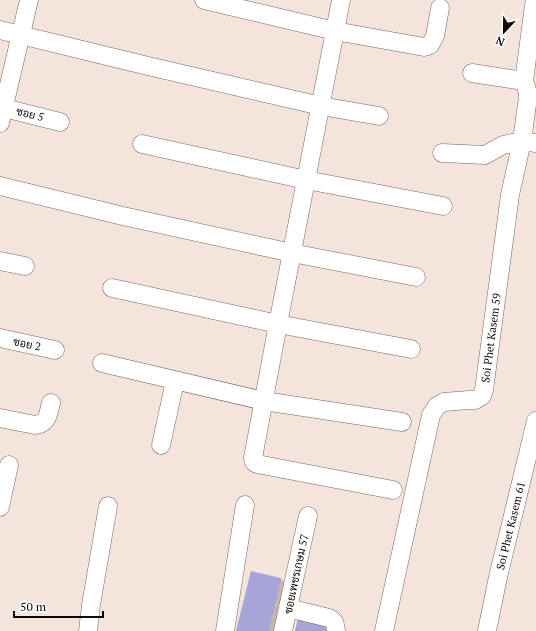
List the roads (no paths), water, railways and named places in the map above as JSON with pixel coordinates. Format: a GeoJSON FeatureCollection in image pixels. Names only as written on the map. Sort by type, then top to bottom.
{"type":"FeatureCollection","features":[{"type":"Feature","properties":{"kind":"street"},"geometry":{"type":"LineString","coordinates":[[1,113],[29,0]]}},
{"type":"Feature","properties":{"kind":"street"},"geometry":{"type":"LineString","coordinates":[[204,0],[335,31],[424,47],[430,45],[435,36],[440,8]]}},
{"type":"Feature","properties":{"kind":"street"},"geometry":{"type":"LineString","coordinates":[[341,0],[253,458],[254,462],[257,464],[393,490]]}},
{"type":"Feature","properties":{"kind":"street","name":"Soi Phet Kasem 59"},"geometry":{"type":"LineString","coordinates":[[384,631],[431,415],[437,406],[444,402],[476,400],[482,396],[484,390],[510,195],[529,142],[528,93],[524,81],[534,5]]}},
{"type":"Feature","properties":{"kind":"street"},"geometry":{"type":"LineString","coordinates":[[0,30],[321,106],[379,116]]}},
{"type":"Feature","properties":{"kind":"street"},"geometry":{"type":"LineString","coordinates":[[472,72],[524,81]]}},
{"type":"Feature","properties":{"kind":"street","name":"ซอย 5"},"geometry":{"type":"LineString","coordinates":[[1,113],[60,122]]}},
{"type":"Feature","properties":{"kind":"street"},"geometry":{"type":"LineString","coordinates":[[442,153],[485,155],[503,145],[529,142]]}},
{"type":"Feature","properties":{"kind":"street"},"geometry":{"type":"LineString","coordinates":[[142,144],[306,180],[442,206]]}},
{"type":"Feature","properties":{"kind":"street"},"geometry":{"type":"LineString","coordinates":[[0,186],[123,216],[292,254],[416,277]]}},
{"type":"Feature","properties":{"kind":"street"},"geometry":{"type":"LineString","coordinates":[[0,261],[25,266]]}},
{"type":"Feature","properties":{"kind":"street"},"geometry":{"type":"LineString","coordinates":[[112,288],[278,324],[411,349]]}},
{"type":"Feature","properties":{"kind":"street","name":"ซอย 2"},"geometry":{"type":"LineString","coordinates":[[0,338],[55,350]]}},
{"type":"Feature","properties":{"kind":"street"},"geometry":{"type":"LineString","coordinates":[[102,364],[264,401],[402,422]]}},
{"type":"Feature","properties":{"kind":"street"},"geometry":{"type":"LineString","coordinates":[[161,445],[175,381]]}},
{"type":"Feature","properties":{"kind":"street"},"geometry":{"type":"LineString","coordinates":[[0,418],[40,425],[47,419],[51,403]]}},
{"type":"Feature","properties":{"kind":"street","name":"Soi Phet Kasem 61"},"geometry":{"type":"LineString","coordinates":[[487,631],[498,577],[536,420]]}},
{"type":"Feature","properties":{"kind":"street"},"geometry":{"type":"LineString","coordinates":[[0,507],[9,465]]}},
{"type":"Feature","properties":{"kind":"street"},"geometry":{"type":"LineString","coordinates":[[225,631],[245,505]]}},
{"type":"Feature","properties":{"kind":"street"},"geometry":{"type":"LineString","coordinates":[[88,631],[108,506]]}},
{"type":"Feature","properties":{"kind":"street","name":"ซอยเพชรเกษม 57"},"geometry":{"type":"LineString","coordinates":[[283,631],[308,516]]}},
{"type":"Feature","properties":{"kind":"street"},"geometry":{"type":"LineString","coordinates":[[288,608],[329,618],[334,621],[336,631]]}}]}
